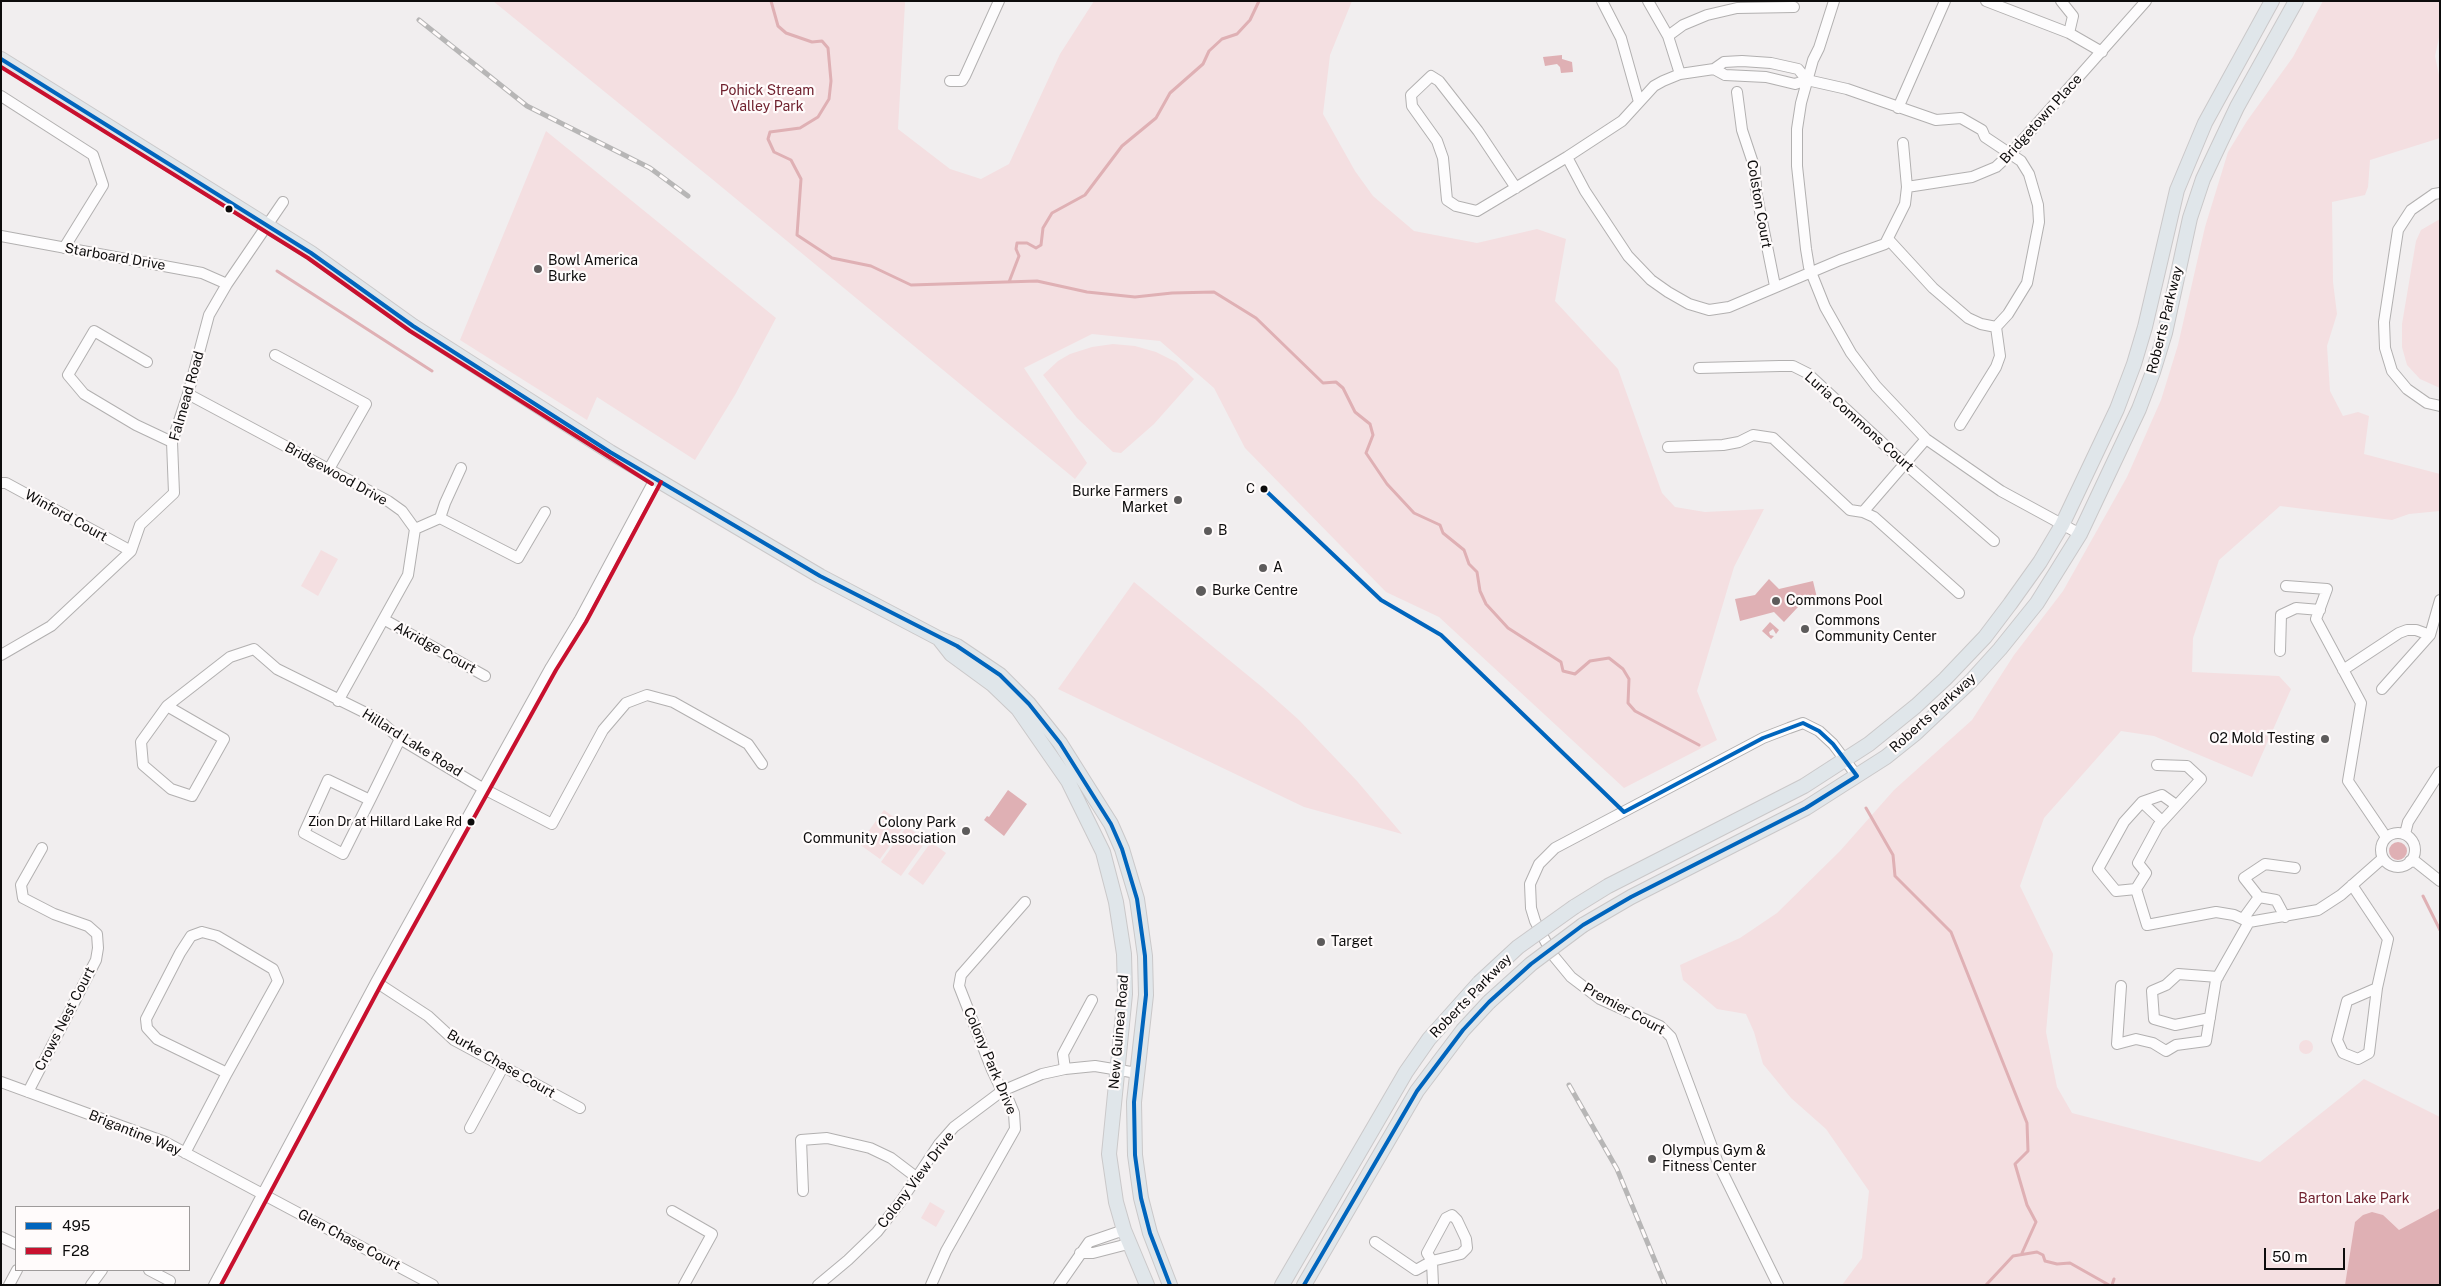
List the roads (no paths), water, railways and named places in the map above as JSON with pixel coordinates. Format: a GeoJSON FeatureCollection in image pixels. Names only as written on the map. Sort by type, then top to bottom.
{"type":"FeatureCollection","features":[{"type":"Feature","properties":{"kind":"main road","name":"Roberts Parkway"},"geometry":{"type":"LineString","coordinates":[[1282,1285],[1406,1072],[1429,1039],[1479,983],[1518,947],[1574,906],[1616,882],[1804,786],[1846,759],[1916,706],[1985,637],[2040,562],[2062,525],[2117,409],[2134,364],[2145,327],[2166,229],[2177,190],[2209,116],[2272,1]]}},
{"type":"Feature","properties":{"kind":"main road","name":"Roberts Parkway"},"geometry":{"type":"LineString","coordinates":[[1304,1285],[1417,1091],[1441,1058],[1489,1002],[1531,964],[1583,925],[1631,897],[1806,808],[1858,776],[1916,733],[1983,668],[2037,603],[2080,534],[2106,483],[2153,372],[2165,333],[2190,218],[2202,179],[2223,133],[2296,1]]}},
{"type":"Feature","properties":{"kind":"main road"},"geometry":{"type":"LineString","coordinates":[[1,58],[265,226],[311,253],[413,326],[655,479]]}},
{"type":"Feature","properties":{"kind":"main road","name":"New Guinea Road"},"geometry":{"type":"LineString","coordinates":[[655,479],[820,576],[938,638],[951,654],[996,680],[1029,704],[1060,743],[1097,799],[1122,849],[1137,899],[1145,956],[1146,995],[1134,1102],[1135,1155],[1141,1198],[1150,1233],[1170,1285]]}},
{"type":"Feature","properties":{"kind":"main road","name":"New Guinea Road"},"geometry":{"type":"LineString","coordinates":[[996,680],[1063,774],[1081,805],[1102,852],[1116,902],[1124,954],[1125,994],[1109,1154],[1116,1202],[1128,1244],[1147,1285]]}},
{"type":"Feature","properties":{"kind":"street"},"geometry":{"type":"LineString","coordinates":[[1602,1],[1621,38],[1639,102]]}},
{"type":"Feature","properties":{"kind":"street"},"geometry":{"type":"LineString","coordinates":[[1648,1],[1668,36],[1680,74]]}},
{"type":"Feature","properties":{"kind":"street"},"geometry":{"type":"LineString","coordinates":[[1834,1],[1807,80],[1797,129],[1797,166],[1805,243],[1811,274],[1825,307],[1851,354],[1876,386],[1926,439],[1956,462],[2001,491],[2080,534]]}},
{"type":"Feature","properties":{"kind":"street"},"geometry":{"type":"LineString","coordinates":[[1898,108],[1945,1]]}},
{"type":"Feature","properties":{"kind":"street"},"geometry":{"type":"LineString","coordinates":[[1986,1],[2070,34],[2102,52]]}},
{"type":"Feature","properties":{"kind":"street"},"geometry":{"type":"LineString","coordinates":[[2061,1],[2074,16],[2070,34]]}},
{"type":"Feature","properties":{"kind":"street","name":"Bridgetown Place"},"geometry":{"type":"LineString","coordinates":[[1907,187],[1972,177],[1996,168],[2146,1]]}},
{"type":"Feature","properties":{"kind":"street"},"geometry":{"type":"LineString","coordinates":[[950,81],[962,81],[965,76],[997,2]]}},
{"type":"Feature","properties":{"kind":"street"},"geometry":{"type":"LineString","coordinates":[[1668,36],[1683,25],[1707,15],[1737,8],[1794,7]]}},
{"type":"Feature","properties":{"kind":"street"},"geometry":{"type":"LineString","coordinates":[[1516,188],[1478,131],[1439,81],[1431,76],[1411,95],[1412,106],[1437,141],[1443,158],[1447,200],[1456,206],[1477,211],[1516,188],[1567,157],[1622,121],[1654,86],[1680,74],[1714,69],[1724,62],[1742,60],[1798,68],[1807,80]]}},
{"type":"Feature","properties":{"kind":"street"},"geometry":{"type":"LineString","coordinates":[[1714,69],[1725,76],[1766,77],[1795,84],[1807,80],[1847,89],[1936,120],[1961,118],[1982,130],[1985,137],[2021,161],[2029,174],[2038,205],[2039,222],[2027,283],[2008,314],[1996,327]]}},
{"type":"Feature","properties":{"kind":"street","name":"Colston Court"},"geometry":{"type":"LineString","coordinates":[[1737,92],[1742,130],[1754,169],[1756,191],[1775,286]]}},
{"type":"Feature","properties":{"kind":"street"},"geometry":{"type":"LineString","coordinates":[[1,96],[93,155],[103,185],[64,248]]}},
{"type":"Feature","properties":{"kind":"street"},"geometry":{"type":"LineString","coordinates":[[1567,157],[1585,190],[1628,256],[1651,280],[1668,292],[1689,304],[1709,310],[1729,307],[1775,286],[1811,274],[1840,260],[1885,244],[1905,204],[1907,187],[1903,143]]}},
{"type":"Feature","properties":{"kind":"street"},"geometry":{"type":"LineString","coordinates":[[2440,193],[2411,210],[2398,230],[2384,322],[2385,348],[2392,371],[2407,389],[2427,402],[2440,406]]}},
{"type":"Feature","properties":{"kind":"street","name":"Falmead Road"},"geometry":{"type":"LineString","coordinates":[[1,654],[51,626],[131,551],[140,525],[174,493],[172,442],[188,394],[209,315],[227,284],[283,202]]}},
{"type":"Feature","properties":{"kind":"street","name":"Starboard Drive"},"geometry":{"type":"LineString","coordinates":[[1,236],[202,273],[227,284]]}},
{"type":"Feature","properties":{"kind":"street"},"geometry":{"type":"LineString","coordinates":[[1888,239],[1933,288],[1968,318],[1981,324],[1996,327]]}},
{"type":"Feature","properties":{"kind":"street"},"geometry":{"type":"LineString","coordinates":[[1960,425],[1996,367],[2000,356],[1996,327]]}},
{"type":"Feature","properties":{"kind":"street"},"geometry":{"type":"LineString","coordinates":[[147,362],[94,331],[68,375],[84,394],[136,425],[172,442]]}},
{"type":"Feature","properties":{"kind":"street"},"geometry":{"type":"LineString","coordinates":[[275,355],[366,404],[329,469]]}},
{"type":"Feature","properties":{"kind":"street","name":"Luria Commons Court"},"geometry":{"type":"LineString","coordinates":[[1699,368],[1787,366],[1807,373],[1904,463],[1994,541]]}},
{"type":"Feature","properties":{"kind":"street","name":"Bridgewood Drive"},"geometry":{"type":"LineString","coordinates":[[188,394],[388,501],[402,511],[415,529]]}},
{"type":"Feature","properties":{"kind":"street"},"geometry":{"type":"LineString","coordinates":[[1668,447],[1723,446],[1739,442],[1753,435],[1773,438],[1850,510],[1863,512],[1874,517],[1959,593]]}},
{"type":"Feature","properties":{"kind":"street"},"geometry":{"type":"LineString","coordinates":[[1863,512],[1926,439]]}},
{"type":"Feature","properties":{"kind":"street"},"geometry":{"type":"LineString","coordinates":[[338,701],[385,620],[408,575],[415,529],[440,518],[462,468]]}},
{"type":"Feature","properties":{"kind":"street"},"geometry":{"type":"LineString","coordinates":[[214,1285],[376,982],[551,667],[580,619],[655,479]]}},
{"type":"Feature","properties":{"kind":"street","name":"Winford Court"},"geometry":{"type":"LineString","coordinates":[[1,483],[6,483],[131,551]]}},
{"type":"Feature","properties":{"kind":"street"},"geometry":{"type":"LineString","coordinates":[[440,518],[518,558],[545,512]]}},
{"type":"Feature","properties":{"kind":"street"},"geometry":{"type":"LineString","coordinates":[[2286,586],[2327,589],[2316,620],[2361,703],[2348,781],[2386,837]]}},
{"type":"Feature","properties":{"kind":"street"},"geometry":{"type":"LineString","coordinates":[[2382,689],[2430,635],[2440,600]]}},
{"type":"Feature","properties":{"kind":"street"},"geometry":{"type":"LineString","coordinates":[[2280,651],[2281,615],[2296,608],[2320,610]]}},
{"type":"Feature","properties":{"kind":"street","name":"Akridge Court"},"geometry":{"type":"LineString","coordinates":[[385,620],[485,676]]}},
{"type":"Feature","properties":{"kind":"street"},"geometry":{"type":"LineString","coordinates":[[2343,670],[2407,630],[2416,630],[2430,635]]}},
{"type":"Feature","properties":{"kind":"street","name":"Hillard Lake Road"},"geometry":{"type":"LineString","coordinates":[[168,706],[230,657],[254,649],[277,669],[338,701],[378,719],[400,739],[484,789],[552,824],[603,730],[626,703],[647,695],[673,702],[748,744],[762,764]]}},
{"type":"Feature","properties":{"kind":"street"},"geometry":{"type":"LineString","coordinates":[[168,706],[224,739],[192,796],[170,789],[143,765],[141,742],[168,706]]}},
{"type":"Feature","properties":{"kind":"street","name":"Premier Court"},"geometry":{"type":"LineString","coordinates":[[1778,1285],[1718,1163],[1672,1037],[1660,1026],[1600,999],[1571,977],[1552,954],[1535,921],[1531,908],[1530,884],[1539,864],[1555,848],[1763,738],[1788,728],[1803,724],[1819,731],[1846,759],[1858,776]]}},
{"type":"Feature","properties":{"kind":"street"},"geometry":{"type":"LineString","coordinates":[[370,800],[328,780],[304,834],[343,854],[370,800],[400,739]]}},
{"type":"Feature","properties":{"kind":"street"},"geometry":{"type":"LineString","coordinates":[[2157,765],[2187,766],[2202,779],[2162,821],[2138,863],[2146,873],[2136,889],[2147,925],[2216,912],[2234,915],[2246,921],[2285,918],[2318,910],[2352,885],[2383,858]]}},
{"type":"Feature","properties":{"kind":"street"},"geometry":{"type":"LineString","coordinates":[[2405,834],[2408,822],[2440,772]]}},
{"type":"Feature","properties":{"kind":"street"},"geometry":{"type":"LineString","coordinates":[[2136,889],[2116,890],[2098,870],[2124,822],[2142,802],[2162,795],[2176,806]]}},
{"type":"Feature","properties":{"kind":"street"},"geometry":{"type":"LineString","coordinates":[[2142,802],[2162,821]]}},
{"type":"Feature","properties":{"kind":"street"},"geometry":{"type":"LineString","coordinates":[[2410,861],[2414,846],[2405,834],[2395,833],[2386,837],[2381,846],[2383,858],[2389,864],[2398,867],[2410,861],[2416,862],[2440,881]]}},
{"type":"Feature","properties":{"kind":"street","name":"Crows Nest Court"},"geometry":{"type":"LineString","coordinates":[[28,1092],[96,960],[98,948],[97,934],[88,926],[54,914],[23,898],[21,885],[42,848]]}},
{"type":"Feature","properties":{"kind":"street"},"geometry":{"type":"LineString","coordinates":[[2285,918],[2276,900],[2259,897],[2244,878],[2265,864],[2295,868]]}},
{"type":"Feature","properties":{"kind":"street"},"geometry":{"type":"LineString","coordinates":[[2352,885],[2388,939],[2377,988],[2369,1053],[2358,1059],[2343,1054],[2337,1040],[2347,1001],[2377,988]]}},
{"type":"Feature","properties":{"kind":"street"},"geometry":{"type":"LineString","coordinates":[[2121,986],[2117,1044],[2136,1039],[2153,1043],[2166,1051],[2176,1045],[2206,1041],[2218,977],[2259,897]]}},
{"type":"Feature","properties":{"kind":"street","name":"Colony Park Drive"},"geometry":{"type":"LineString","coordinates":[[931,1285],[946,1251],[1015,1129],[1014,1113],[1009,1100],[1002,1091],[959,986],[961,975],[1025,902]]}},
{"type":"Feature","properties":{"kind":"street"},"geometry":{"type":"LineString","coordinates":[[185,1154],[227,1072],[278,981],[273,969],[217,936],[202,932],[191,936],[146,1019],[147,1028],[157,1038],[227,1072]]}},
{"type":"Feature","properties":{"kind":"street"},"geometry":{"type":"LineString","coordinates":[[2210,1018],[2176,1025],[2154,1019],[2152,991],[2166,985],[2178,974],[2218,977]]}},
{"type":"Feature","properties":{"kind":"street","name":"Burke Chase Court"},"geometry":{"type":"LineString","coordinates":[[376,982],[428,1016],[454,1040],[580,1108]]}},
{"type":"Feature","properties":{"kind":"street"},"geometry":{"type":"LineString","coordinates":[[1065,1069],[1063,1054],[1092,1000]]}},
{"type":"Feature","properties":{"kind":"street","name":"Colony View Drive"},"geometry":{"type":"LineString","coordinates":[[818,1285],[877,1232],[901,1201],[938,1144],[954,1127],[1002,1091],[1042,1074],[1065,1069],[1095,1066],[1136,1073]]}},
{"type":"Feature","properties":{"kind":"street"},"geometry":{"type":"LineString","coordinates":[[470,1128],[503,1067]]}},
{"type":"Feature","properties":{"kind":"street","name":"Brigantine Way"},"geometry":{"type":"LineString","coordinates":[[1,1082],[165,1142],[264,1194]]}},
{"type":"Feature","properties":{"kind":"street"},"geometry":{"type":"LineString","coordinates":[[803,1191],[801,1140],[827,1138],[870,1148],[891,1158],[916,1177]]}},
{"type":"Feature","properties":{"kind":"street","name":"Glen Chase Court"},"geometry":{"type":"LineString","coordinates":[[264,1194],[433,1285]]}},
{"type":"Feature","properties":{"kind":"street"},"geometry":{"type":"LineString","coordinates":[[672,1211],[712,1234],[684,1285]]}},
{"type":"Feature","properties":{"kind":"street"},"geometry":{"type":"LineString","coordinates":[[1375,1242],[1416,1270],[1432,1261],[1461,1254],[1467,1248],[1466,1239],[1458,1220],[1452,1215],[1446,1218],[1427,1253],[1432,1261],[1433,1285]]}},
{"type":"Feature","properties":{"kind":"street"},"geometry":{"type":"LineString","coordinates":[[1059,1285],[1089,1242],[1124,1230]]}},
{"type":"Feature","properties":{"kind":"street"},"geometry":{"type":"LineString","coordinates":[[1,1237],[15,1244]]}},
{"type":"Feature","properties":{"kind":"street"},"geometry":{"type":"LineString","coordinates":[[1080,1253],[1093,1253],[1128,1244]]}},
{"type":"Feature","properties":{"kind":"street"},"geometry":{"type":"LineString","coordinates":[[9,1285],[16,1271]]}},
{"type":"Feature","properties":{"kind":"street"},"geometry":{"type":"LineString","coordinates":[[91,1285],[101,1271]]}},
{"type":"Feature","properties":{"kind":"street"},"geometry":{"type":"LineString","coordinates":[[151,1271],[170,1281]]}},
{"type":"Feature","properties":{"kind":"waterway"},"geometry":{"type":"LineString","coordinates":[[771,1],[778,26],[786,33],[812,42],[822,41],[828,48],[831,81],[829,99],[818,117],[800,128],[770,132],[768,139],[774,152],[791,160],[801,179],[797,235],[832,258],[871,266],[911,285],[1037,281],[1087,292],[1135,297],[1172,293],[1214,292],[1256,318],[1323,383],[1336,382],[1343,388],[1355,412],[1370,424],[1373,435],[1366,453],[1387,484],[1414,513],[1440,525],[1443,533],[1464,550],[1469,564],[1477,572],[1480,591],[1486,604],[1508,628],[1561,662],[1563,671],[1575,674],[1590,661],[1609,658],[1623,669],[1629,679],[1628,703],[1635,711],[1699,745]]}},
{"type":"Feature","properties":{"kind":"waterway"},"geometry":{"type":"LineString","coordinates":[[1009,282],[1019,256],[1016,249],[1017,243],[1027,243],[1036,248],[1041,245],[1043,228],[1052,213],[1085,195],[1122,146],[1156,118],[1170,93],[1203,64],[1209,51],[1222,39],[1237,34],[1250,20],[1259,1]]}},
{"type":"Feature","properties":{"kind":"waterway"},"geometry":{"type":"LineString","coordinates":[[277,271],[432,371]]}},
{"type":"Feature","properties":{"kind":"waterway"},"geometry":{"type":"LineString","coordinates":[[1866,808],[1893,855],[1895,876],[1951,932],[2027,1123],[2028,1151],[2015,1164],[2027,1205],[2036,1222],[2022,1253]]}},
{"type":"Feature","properties":{"kind":"waterway"},"geometry":{"type":"LineString","coordinates":[[2423,896],[2440,930]]}},
{"type":"Feature","properties":{"kind":"waterway"},"geometry":{"type":"LineString","coordinates":[[1986,1285],[2013,1256],[2037,1252],[2043,1255],[2045,1261],[2057,1264],[2070,1263],[2109,1285]]}},
{"type":"Feature","properties":{"kind":"waterway"},"geometry":{"type":"LineString","coordinates":[[2112,1285],[2114,1279]]}},
{"type":"Feature","properties":{"kind":"railway"},"geometry":{"type":"LineString","coordinates":[[419,20],[527,106],[650,168],[688,196]]}},
{"type":"Feature","properties":{"kind":"railway"},"geometry":{"type":"LineString","coordinates":[[1569,1085],[1617,1169],[1665,1285]]}},
{"type":"Feature","properties":{"kind":"place","name":"Bowl America Burke"},"geometry":{"type":"Point","coordinates":[538,269]}},
{"type":"Feature","properties":{"kind":"place","name":"C"},"geometry":{"type":"Point","coordinates":[1264,489]}},
{"type":"Feature","properties":{"kind":"place","name":"Burke Farmers Market"},"geometry":{"type":"Point","coordinates":[1178,500]}},
{"type":"Feature","properties":{"kind":"place","name":"B"},"geometry":{"type":"Point","coordinates":[1208,531]}},
{"type":"Feature","properties":{"kind":"place","name":"A"},"geometry":{"type":"Point","coordinates":[1263,568]}},
{"type":"Feature","properties":{"kind":"place","name":"Burke Centre"},"geometry":{"type":"Point","coordinates":[1201,591]}},
{"type":"Feature","properties":{"kind":"place","name":"Commons Pool"},"geometry":{"type":"Point","coordinates":[1776,601]}},
{"type":"Feature","properties":{"kind":"place","name":"Commons Community Center"},"geometry":{"type":"Point","coordinates":[1805,629]}},
{"type":"Feature","properties":{"kind":"place","name":"O2 Mold Testing"},"geometry":{"type":"Point","coordinates":[2325,739]}},
{"type":"Feature","properties":{"kind":"place","name":"Zion Dr at Hillard Lake Rd"},"geometry":{"type":"Point","coordinates":[471,822]}},
{"type":"Feature","properties":{"kind":"place","name":"Colony Park Community Association"},"geometry":{"type":"Point","coordinates":[966,831]}},
{"type":"Feature","properties":{"kind":"place","name":"Target"},"geometry":{"type":"Point","coordinates":[1321,942]}},
{"type":"Feature","properties":{"kind":"place","name":"Olympus Gym & Fitness Center"},"geometry":{"type":"Point","coordinates":[1652,1159]}},
{"type":"Feature","properties":{"kind":"park label","name":"Pohick Stream Valley Park"},"geometry":{"type":"Point","coordinates":[767,99]}},
{"type":"Feature","properties":{"kind":"park label","name":"Barton Lake Park"},"geometry":{"type":"Point","coordinates":[2354,1199]}}]}
